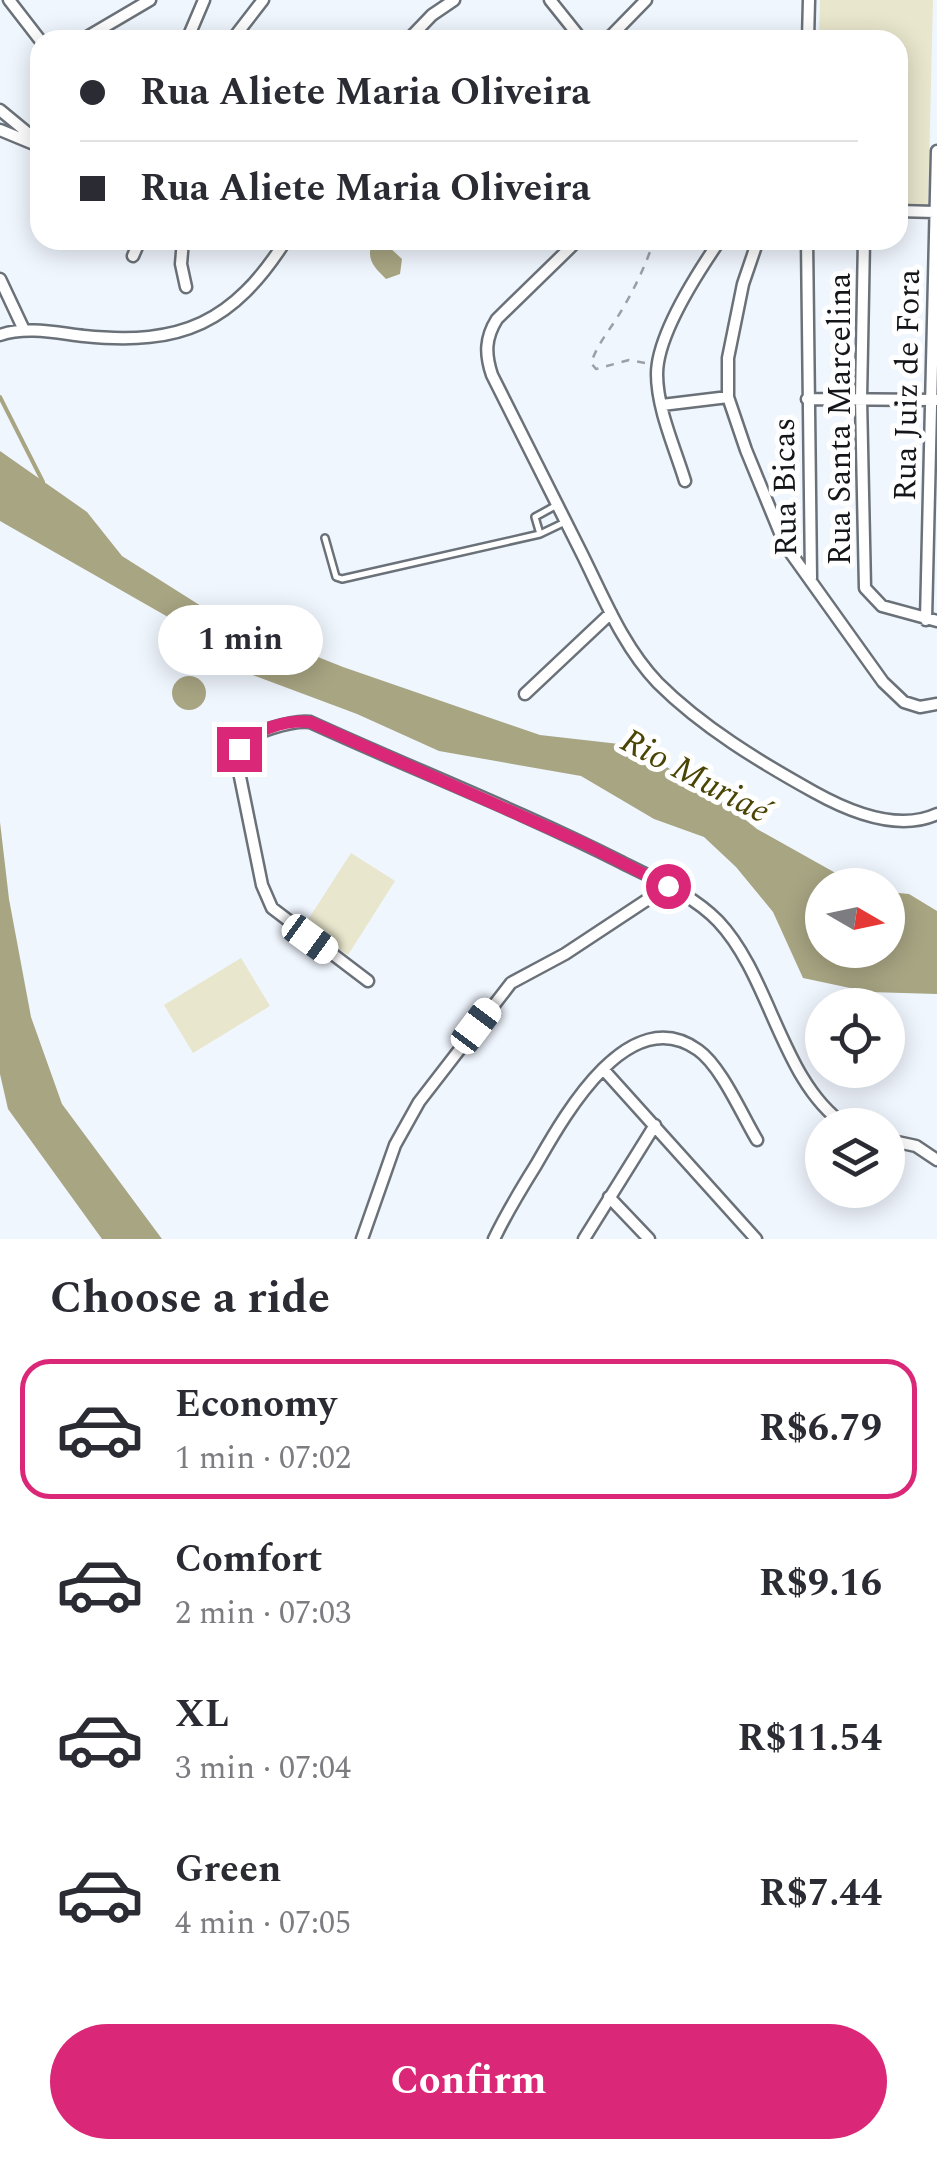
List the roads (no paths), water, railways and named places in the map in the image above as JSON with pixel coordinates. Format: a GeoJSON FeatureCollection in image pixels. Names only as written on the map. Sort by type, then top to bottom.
{"type":"FeatureCollection","features":[{"type":"Feature","properties":{"kind":"street"},"geometry":{"type":"LineString","coordinates":[[99,30],[150,0]]}},
{"type":"Feature","properties":{"kind":"street"},"geometry":{"type":"LineString","coordinates":[[191,30],[204,0]]}},
{"type":"Feature","properties":{"kind":"street"},"geometry":{"type":"LineString","coordinates":[[240,30],[263,0]]}},
{"type":"Feature","properties":{"kind":"street"},"geometry":{"type":"LineString","coordinates":[[418,30],[454,0]]}},
{"type":"Feature","properties":{"kind":"street"},"geometry":{"type":"LineString","coordinates":[[550,0],[574,30]]}},
{"type":"Feature","properties":{"kind":"street"},"geometry":{"type":"LineString","coordinates":[[617,30],[646,0]]}},
{"type":"Feature","properties":{"kind":"street"},"geometry":{"type":"LineString","coordinates":[[808,30],[809,0]]}},
{"type":"Feature","properties":{"kind":"street"},"geometry":{"type":"LineString","coordinates":[[15,2],[33,30]]}},
{"type":"Feature","properties":{"kind":"street"},"geometry":{"type":"LineString","coordinates":[[0,110],[30,136]]}},
{"type":"Feature","properties":{"kind":"street"},"geometry":{"type":"LineString","coordinates":[[0,130],[30,141]]}},
{"type":"Feature","properties":{"kind":"street","name":"Rua Juiz de Fora"},"geometry":{"type":"LineString","coordinates":[[931,620],[937,151]]}},
{"type":"Feature","properties":{"kind":"street"},"geometry":{"type":"LineString","coordinates":[[908,211],[936,212]]}},
{"type":"Feature","properties":{"kind":"street"},"geometry":{"type":"LineString","coordinates":[[133,256],[136,250]]}},
{"type":"Feature","properties":{"kind":"street"},"geometry":{"type":"LineString","coordinates":[[182,250],[186,286]]}},
{"type":"Feature","properties":{"kind":"street"},"geometry":{"type":"LineString","coordinates":[[4,334],[24,330],[116,339],[186,331],[232,306],[279,250]]}},
{"type":"Feature","properties":{"kind":"street"},"geometry":{"type":"LineString","coordinates":[[568,250],[497,319],[489,332],[486,353],[492,375],[611,613],[656,680],[682,705],[772,768],[832,802],[865,815],[935,818]]}},
{"type":"Feature","properties":{"kind":"street"},"geometry":{"type":"LineString","coordinates":[[685,480],[662,405],[657,366],[679,310],[714,250]]}},
{"type":"Feature","properties":{"kind":"street"},"geometry":{"type":"LineString","coordinates":[[755,250],[732,333],[728,397],[785,545],[812,579]]}},
{"type":"Feature","properties":{"kind":"street","name":"Rua Bicas"},"geometry":{"type":"LineString","coordinates":[[808,250],[812,579],[883,682],[904,702],[920,707],[937,704]]}},
{"type":"Feature","properties":{"kind":"street","name":"Rua Santa Marcelina"},"geometry":{"type":"LineString","coordinates":[[864,250],[861,400],[866,588],[882,606],[931,620]]}},
{"type":"Feature","properties":{"kind":"street"},"geometry":{"type":"LineString","coordinates":[[0,279],[24,330]]}},
{"type":"Feature","properties":{"kind":"street"},"geometry":{"type":"LineString","coordinates":[[662,405],[728,397]]}},
{"type":"Feature","properties":{"kind":"street"},"geometry":{"type":"LineString","coordinates":[[808,399],[934,400]]}},
{"type":"Feature","properties":{"kind":"street"},"geometry":{"type":"LineString","coordinates":[[525,694],[611,613]]}},
{"type":"Feature","properties":{"kind":"street"},"geometry":{"type":"LineString","coordinates":[[368,982],[282,918],[267,899],[238,762],[239,749],[249,737],[293,721],[310,722],[585,844],[695,901],[725,929],[801,1071],[825,1108]]}},
{"type":"Feature","properties":{"kind":"street"},"geometry":{"type":"LineString","coordinates":[[362,1239],[395,1145],[419,1102],[511,982],[564,954],[668,886]]}},
{"type":"Feature","properties":{"kind":"street"},"geometry":{"type":"LineString","coordinates":[[494,1239],[570,1106],[615,1056],[644,1043],[670,1039],[702,1052],[757,1140]]}},
{"type":"Feature","properties":{"kind":"street"},"geometry":{"type":"LineString","coordinates":[[603,1069],[756,1239]]}},
{"type":"Feature","properties":{"kind":"street"},"geometry":{"type":"LineString","coordinates":[[584,1239],[655,1124]]}},
{"type":"Feature","properties":{"kind":"street"},"geometry":{"type":"LineString","coordinates":[[905,1144],[937,1160]]}},
{"type":"Feature","properties":{"kind":"street"},"geometry":{"type":"LineString","coordinates":[[609,1197],[649,1239]]}},
{"type":"Feature","properties":{"kind":"lane"},"geometry":{"type":"LineString","coordinates":[[540,534],[536,516],[558,505]]}},
{"type":"Feature","properties":{"kind":"lane"},"geometry":{"type":"LineString","coordinates":[[326,538],[333,571],[336,578],[342,579],[540,534],[566,522]]}},
{"type":"Feature","properties":{"kind":"waterway"},"geometry":{"type":"LineString","coordinates":[[0,397],[43,482]]}},
{"type":"Feature","properties":{"kind":"water label","name":"Rio Muriaé"},"geometry":{"type":"Point","coordinates":[696,775]}}]}
